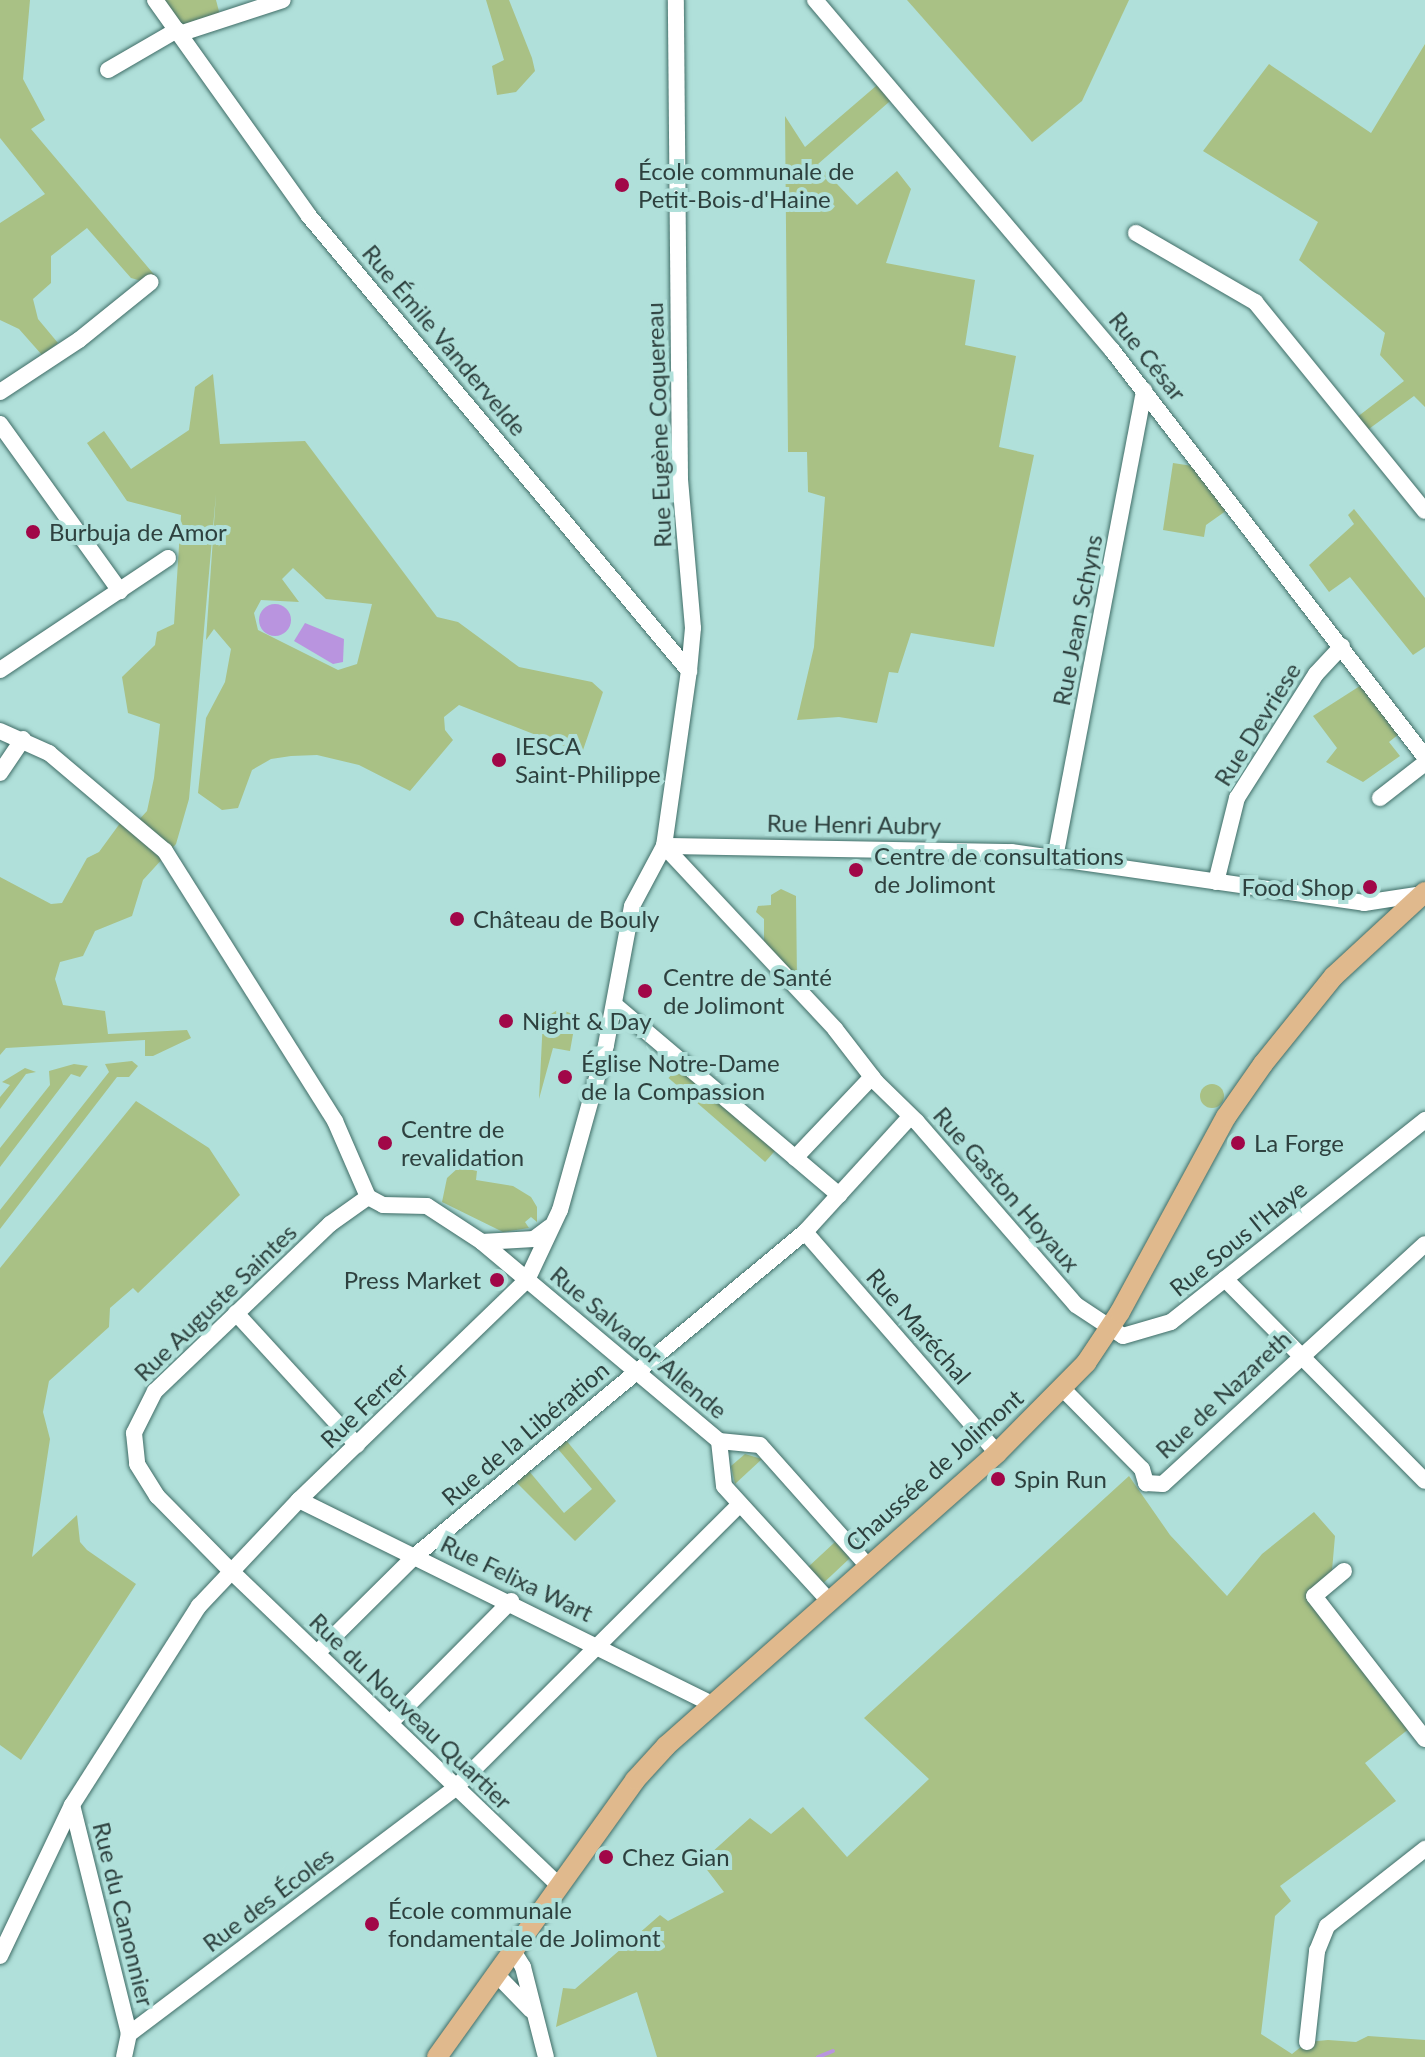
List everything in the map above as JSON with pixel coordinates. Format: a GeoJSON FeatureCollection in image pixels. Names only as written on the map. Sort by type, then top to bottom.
{"type":"FeatureCollection","features":[{"type":"Feature","properties":{"kind":"main road","name":"Chaussée de Jolimont"},"geometry":{"type":"LineString","coordinates":[[437,2057],[635,1780],[712,1704],[997,1453],[1063,1389],[1109,1329],[1226,1117],[1276,1046],[1334,976],[1424,893]]}},
{"type":"Feature","properties":{"kind":"street","name":"Rue Émile Vandervelde"},"geometry":{"type":"LineString","coordinates":[[155,0],[309,216],[689,671]]}},
{"type":"Feature","properties":{"kind":"street"},"geometry":{"type":"LineString","coordinates":[[108,70],[178,32],[283,0]]}},
{"type":"Feature","properties":{"kind":"street","name":"Rue Eugène Coquereau"},"geometry":{"type":"LineString","coordinates":[[664,846],[693,628],[680,478],[676,0]]}},
{"type":"Feature","properties":{"kind":"street","name":"Rue César"},"geometry":{"type":"LineString","coordinates":[[815,0],[1144,390],[1425,757]]}},
{"type":"Feature","properties":{"kind":"street"},"geometry":{"type":"LineString","coordinates":[[1136,233],[1255,302],[1425,511]]}},
{"type":"Feature","properties":{"kind":"street"},"geometry":{"type":"LineString","coordinates":[[0,392],[79,340],[151,282]]}},
{"type":"Feature","properties":{"kind":"street","name":"Rue Jean Schyns"},"geometry":{"type":"LineString","coordinates":[[1055,858],[1144,390]]}},
{"type":"Feature","properties":{"kind":"street"},"geometry":{"type":"LineString","coordinates":[[0,424],[120,591]]}},
{"type":"Feature","properties":{"kind":"street"},"geometry":{"type":"LineString","coordinates":[[0,670],[168,558]]}},
{"type":"Feature","properties":{"kind":"street","name":"Rue Devriese"},"geometry":{"type":"LineString","coordinates":[[1216,882],[1237,798],[1316,674],[1342,646]]}},
{"type":"Feature","properties":{"kind":"street"},"geometry":{"type":"LineString","coordinates":[[0,731],[49,753],[137,823],[165,851],[335,1121],[368,1197]]}},
{"type":"Feature","properties":{"kind":"street"},"geometry":{"type":"LineString","coordinates":[[0,773],[23,739]]}},
{"type":"Feature","properties":{"kind":"street"},"geometry":{"type":"LineString","coordinates":[[1380,798],[1425,763]]}},
{"type":"Feature","properties":{"kind":"street","name":"Rue Henri Aubry"},"geometry":{"type":"LineString","coordinates":[[664,846],[947,849],[1055,858],[1364,903],[1424,893]]}},
{"type":"Feature","properties":{"kind":"street","name":"Rue Ferrer"},"geometry":{"type":"LineString","coordinates":[[0,1956],[72,1805],[146,1681],[230,1570],[527,1280],[556,1220],[615,1005],[632,906],[664,846]]}},
{"type":"Feature","properties":{"kind":"street","name":"Rue Gaston Hoyaux"},"geometry":{"type":"LineString","coordinates":[[664,846],[763,949],[872,1077],[1076,1305],[1109,1329]]}},
{"type":"Feature","properties":{"kind":"street"},"geometry":{"type":"LineString","coordinates":[[615,1005],[839,1195]]}},
{"type":"Feature","properties":{"kind":"street"},"geometry":{"type":"LineString","coordinates":[[795,1158],[872,1077]]}},
{"type":"Feature","properties":{"kind":"street","name":"Rue de la Libération"},"geometry":{"type":"LineString","coordinates":[[317,1653],[415,1556],[805,1232],[910,1117]]}},
{"type":"Feature","properties":{"kind":"street","name":"Rue Sous l'Haye"},"geometry":{"type":"LineString","coordinates":[[1109,1329],[1123,1336],[1156,1330],[1425,1120]]}},
{"type":"Feature","properties":{"kind":"street","name":"Rue Salvador Allende"},"geometry":{"type":"LineString","coordinates":[[368,1197],[383,1205],[427,1206],[482,1242],[719,1441]]}},
{"type":"Feature","properties":{"kind":"street","name":"Rue Auguste Saintes"},"geometry":{"type":"LineString","coordinates":[[230,1570],[157,1496],[134,1449],[145,1404],[330,1224],[368,1197]]}},
{"type":"Feature","properties":{"kind":"street"},"geometry":{"type":"LineString","coordinates":[[482,1242],[534,1239],[556,1220]]}},
{"type":"Feature","properties":{"kind":"street","name":"Rue Maréchal"},"geometry":{"type":"LineString","coordinates":[[805,1232],[997,1453]]}},
{"type":"Feature","properties":{"kind":"street","name":"Rue de Nazareth"},"geometry":{"type":"LineString","coordinates":[[1063,1389],[1142,1469],[1146,1483],[1163,1484],[1302,1353],[1425,1244]]}},
{"type":"Feature","properties":{"kind":"street"},"geometry":{"type":"LineString","coordinates":[[1225,1279],[1302,1353],[1425,1481]]}},
{"type":"Feature","properties":{"kind":"street"},"geometry":{"type":"LineString","coordinates":[[236,1313],[357,1445]]}},
{"type":"Feature","properties":{"kind":"street"},"geometry":{"type":"LineString","coordinates":[[828,1600],[740,1504],[719,1471],[719,1441],[753,1443],[867,1565]]}},
{"type":"Feature","properties":{"kind":"street"},"geometry":{"type":"LineString","coordinates":[[719,1471],[733,1454],[753,1443]]}},
{"type":"Feature","properties":{"kind":"street","name":"Rue Felixa Wart"},"geometry":{"type":"LineString","coordinates":[[299,1500],[511,1601],[712,1704]]}},
{"type":"Feature","properties":{"kind":"street","name":"Rue des Écoles"},"geometry":{"type":"LineString","coordinates":[[129,2034],[455,1788],[740,1504]]}},
{"type":"Feature","properties":{"kind":"street","name":"Rue du Nouveau Quartier"},"geometry":{"type":"LineString","coordinates":[[230,1570],[559,1886]]}},
{"type":"Feature","properties":{"kind":"street"},"geometry":{"type":"LineString","coordinates":[[1344,1571],[1309,1600],[1425,1739]]}},
{"type":"Feature","properties":{"kind":"street"},"geometry":{"type":"LineString","coordinates":[[390,1723],[511,1601]]}},
{"type":"Feature","properties":{"kind":"street","name":"Rue du Canonnier"},"geometry":{"type":"LineString","coordinates":[[72,1805],[129,2034]]}},
{"type":"Feature","properties":{"kind":"street"},"geometry":{"type":"LineString","coordinates":[[1307,2042],[1317,1951],[1327,1926],[1423,1854]]}},
{"type":"Feature","properties":{"kind":"street"},"geometry":{"type":"LineString","coordinates":[[513,1951],[523,1967],[531,2011],[546,2057]]}},
{"type":"Feature","properties":{"kind":"street"},"geometry":{"type":"LineString","coordinates":[[496,1974],[531,2011]]}},
{"type":"Feature","properties":{"kind":"street"},"geometry":{"type":"LineString","coordinates":[[124,2057],[129,2034]]}},
{"type":"Feature","properties":{"kind":"green space"},"geometry":{"type":"Polygon","coordinates":[[[0,0],[30,0],[23,79],[45,120],[31,129],[157,278],[149,283],[131,278],[87,228],[51,256],[51,283],[33,299],[38,319],[58,343],[42,355],[19,329],[0,320],[0,223],[45,194],[0,138],[0,0]]]}},
{"type":"Feature","properties":{"kind":"green space"},"geometry":{"type":"Polygon","coordinates":[[[155,0],[216,0],[221,19],[179,34],[155,0]]]}},
{"type":"Feature","properties":{"kind":"green space"},"geometry":{"type":"Polygon","coordinates":[[[486,0],[509,0],[532,58],[535,71],[516,92],[497,95],[492,66],[504,60],[486,0]]]}},
{"type":"Feature","properties":{"kind":"green space"},"geometry":{"type":"Polygon","coordinates":[[[907,0],[1129,0],[1082,101],[1032,142],[907,0]]]}},
{"type":"Feature","properties":{"kind":"green space"},"geometry":{"type":"Polygon","coordinates":[[[1425,44],[1425,407],[1414,396],[1362,434],[1352,421],[1404,381],[1380,355],[1385,333],[1299,260],[1318,222],[1203,151],[1269,64],[1371,133],[1425,44]]]}},
{"type":"Feature","properties":{"kind":"green space"},"geometry":{"type":"Polygon","coordinates":[[[883,80],[897,95],[818,164],[857,205],[897,171],[911,189],[886,263],[975,280],[965,345],[1016,356],[999,447],[1034,455],[994,647],[911,633],[898,673],[889,672],[877,723],[839,717],[797,720],[814,647],[825,497],[808,492],[807,452],[788,452],[785,116],[805,147],[883,80]]]}},
{"type":"Feature","properties":{"kind":"green space"},"geometry":{"type":"Polygon","coordinates":[[[213,374],[220,444],[305,441],[437,617],[458,622],[519,667],[592,682],[603,692],[582,753],[459,705],[444,717],[445,730],[453,740],[410,791],[359,765],[317,755],[291,756],[271,759],[252,770],[238,808],[222,810],[198,793],[206,718],[225,682],[231,649],[214,629],[206,640],[216,494],[189,799],[176,844],[143,880],[132,916],[95,931],[83,956],[60,962],[55,979],[63,1005],[105,1011],[108,1034],[187,1030],[191,1038],[153,1056],[145,1056],[145,1040],[6,1048],[0,1055],[0,877],[51,904],[62,903],[87,858],[99,852],[126,815],[136,823],[147,811],[154,778],[160,724],[128,713],[122,677],[155,645],[157,632],[174,624],[181,515],[127,501],[87,443],[104,431],[131,469],[189,430],[195,387],[213,374]],[[293,568],[282,579],[299,602],[261,600],[254,613],[258,630],[338,670],[357,664],[372,604],[326,599],[293,568]]]}},
{"type":"Feature","properties":{"kind":"green space"},"geometry":{"type":"Polygon","coordinates":[[[1173,463],[1199,467],[1230,508],[1206,525],[1204,537],[1163,530],[1173,463]]]}},
{"type":"Feature","properties":{"kind":"green space"},"geometry":{"type":"Polygon","coordinates":[[[1354,509],[1425,598],[1425,647],[1413,655],[1350,577],[1329,592],[1309,565],[1354,524],[1348,515],[1354,509]]]}},
{"type":"Feature","properties":{"kind":"green space"},"geometry":{"type":"Polygon","coordinates":[[[1363,684],[1399,734],[1389,742],[1400,756],[1363,782],[1326,762],[1337,748],[1313,716],[1363,684]]]}},
{"type":"Feature","properties":{"kind":"green space"},"geometry":{"type":"Polygon","coordinates":[[[781,889],[796,896],[797,979],[764,944],[764,919],[756,912],[758,906],[771,905],[771,895],[781,889]]]}},
{"type":"Feature","properties":{"kind":"green space"},"geometry":{"type":"Polygon","coordinates":[[[559,1009],[573,1014],[575,1023],[570,1051],[553,1048],[539,1099],[543,1019],[559,1009]]]}},
{"type":"Feature","properties":{"kind":"green space"},"geometry":{"type":"Polygon","coordinates":[[[132,1061],[138,1066],[129,1077],[117,1077],[0,1229],[0,1210],[109,1072],[105,1064],[132,1061]]]}},
{"type":"Feature","properties":{"kind":"green space"},"geometry":{"type":"Polygon","coordinates":[[[74,1064],[88,1066],[80,1077],[71,1074],[0,1167],[0,1148],[50,1085],[49,1071],[74,1064]]]}},
{"type":"Feature","properties":{"kind":"green space"},"geometry":{"type":"Polygon","coordinates":[[[679,1066],[776,1150],[765,1162],[669,1078],[679,1066]]]}},
{"type":"Feature","properties":{"kind":"green space"},"geometry":{"type":"Polygon","coordinates":[[[25,1068],[36,1072],[26,1074],[0,1109],[0,1097],[10,1085],[2,1082],[25,1068]]]}},
{"type":"Feature","properties":{"kind":"green space"},"geometry":{"type":"Polygon","coordinates":[[[1212,1084],[1221,1087],[1224,1096],[1221,1105],[1212,1108],[1203,1105],[1200,1096],[1203,1087],[1212,1084]]]}},
{"type":"Feature","properties":{"kind":"green space"},"geometry":{"type":"Polygon","coordinates":[[[136,1101],[209,1148],[240,1195],[138,1293],[133,1288],[110,1308],[109,1327],[49,1381],[43,1412],[50,1439],[32,1557],[77,1515],[80,1542],[136,1584],[21,1760],[0,1745],[0,1268],[136,1101]]]}},
{"type":"Feature","properties":{"kind":"green space"},"geometry":{"type":"Polygon","coordinates":[[[459,1167],[477,1171],[476,1180],[513,1186],[531,1197],[537,1207],[537,1222],[531,1217],[525,1222],[529,1228],[503,1232],[442,1202],[447,1178],[459,1167]]]}},
{"type":"Feature","properties":{"kind":"green space"},"geometry":{"type":"Polygon","coordinates":[[[561,1434],[616,1501],[575,1541],[514,1480],[524,1465],[564,1513],[592,1489],[552,1442],[561,1434]]]}},
{"type":"Feature","properties":{"kind":"green space"},"geometry":{"type":"Polygon","coordinates":[[[745,1454],[762,1459],[735,1484],[731,1466],[745,1454]]]}},
{"type":"Feature","properties":{"kind":"green space"},"geometry":{"type":"Polygon","coordinates":[[[1129,1476],[1170,1535],[1227,1596],[1262,1554],[1314,1512],[1335,1536],[1331,1582],[1314,1597],[1414,1725],[1365,1763],[1396,1801],[1280,1886],[1291,1901],[1275,1916],[1261,2034],[1292,2054],[1307,2042],[1356,2042],[1368,2036],[1425,2040],[1425,2057],[657,2057],[637,1992],[556,2027],[563,1988],[575,1989],[660,1915],[668,1921],[724,1892],[701,1862],[750,1818],[771,1834],[803,1807],[847,1857],[929,1779],[864,1718],[1129,1476]]]}},
{"type":"Feature","properties":{"kind":"green space"},"geometry":{"type":"Polygon","coordinates":[[[835,1542],[850,1558],[824,1583],[809,1567],[835,1542]]]}},
{"type":"Feature","properties":{"kind":"shaded area"},"geometry":{"type":"Polygon","coordinates":[[[275,604],[287,608],[291,620],[287,632],[275,636],[263,632],[259,620],[263,608],[275,604]]]}},
{"type":"Feature","properties":{"kind":"shaded area"},"geometry":{"type":"Polygon","coordinates":[[[305,623],[344,639],[343,662],[333,664],[294,641],[305,623]]]}},
{"type":"Feature","properties":{"kind":"waterway"},"geometry":{"type":"LineString","coordinates":[[818,2057],[833,2051]]}},
{"type":"Feature","properties":{"kind":"place","name":"École communale de Petit-Bois-d'Haine"},"geometry":{"type":"Point","coordinates":[622,185]}},
{"type":"Feature","properties":{"kind":"place","name":"Burbuja de Amor"},"geometry":{"type":"Point","coordinates":[33,532]}},
{"type":"Feature","properties":{"kind":"place","name":"IESCA Saint-Philippe"},"geometry":{"type":"Point","coordinates":[499,760]}},
{"type":"Feature","properties":{"kind":"place","name":"Centre de consultations de Jolimont"},"geometry":{"type":"Point","coordinates":[856,870]}},
{"type":"Feature","properties":{"kind":"place","name":"Food Shop"},"geometry":{"type":"Point","coordinates":[1370,887]}},
{"type":"Feature","properties":{"kind":"place","name":"Château de Bouly"},"geometry":{"type":"Point","coordinates":[457,919]}},
{"type":"Feature","properties":{"kind":"place","name":"Centre de Santé de Jolimont"},"geometry":{"type":"Point","coordinates":[645,991]}},
{"type":"Feature","properties":{"kind":"place","name":"Night & Day"},"geometry":{"type":"Point","coordinates":[506,1021]}},
{"type":"Feature","properties":{"kind":"place","name":"Église Notre-Dame de la Compassion"},"geometry":{"type":"Point","coordinates":[565,1077]}},
{"type":"Feature","properties":{"kind":"place","name":"Centre de revalidation"},"geometry":{"type":"Point","coordinates":[385,1143]}},
{"type":"Feature","properties":{"kind":"place","name":"La Forge"},"geometry":{"type":"Point","coordinates":[1238,1143]}},
{"type":"Feature","properties":{"kind":"place","name":"Press Market"},"geometry":{"type":"Point","coordinates":[497,1280]}},
{"type":"Feature","properties":{"kind":"place","name":"Spin Run"},"geometry":{"type":"Point","coordinates":[998,1479]}},
{"type":"Feature","properties":{"kind":"place","name":"Chez Gian"},"geometry":{"type":"Point","coordinates":[606,1857]}},
{"type":"Feature","properties":{"kind":"place","name":"École communale fondamentale de Jolimont"},"geometry":{"type":"Point","coordinates":[372,1924]}}]}
